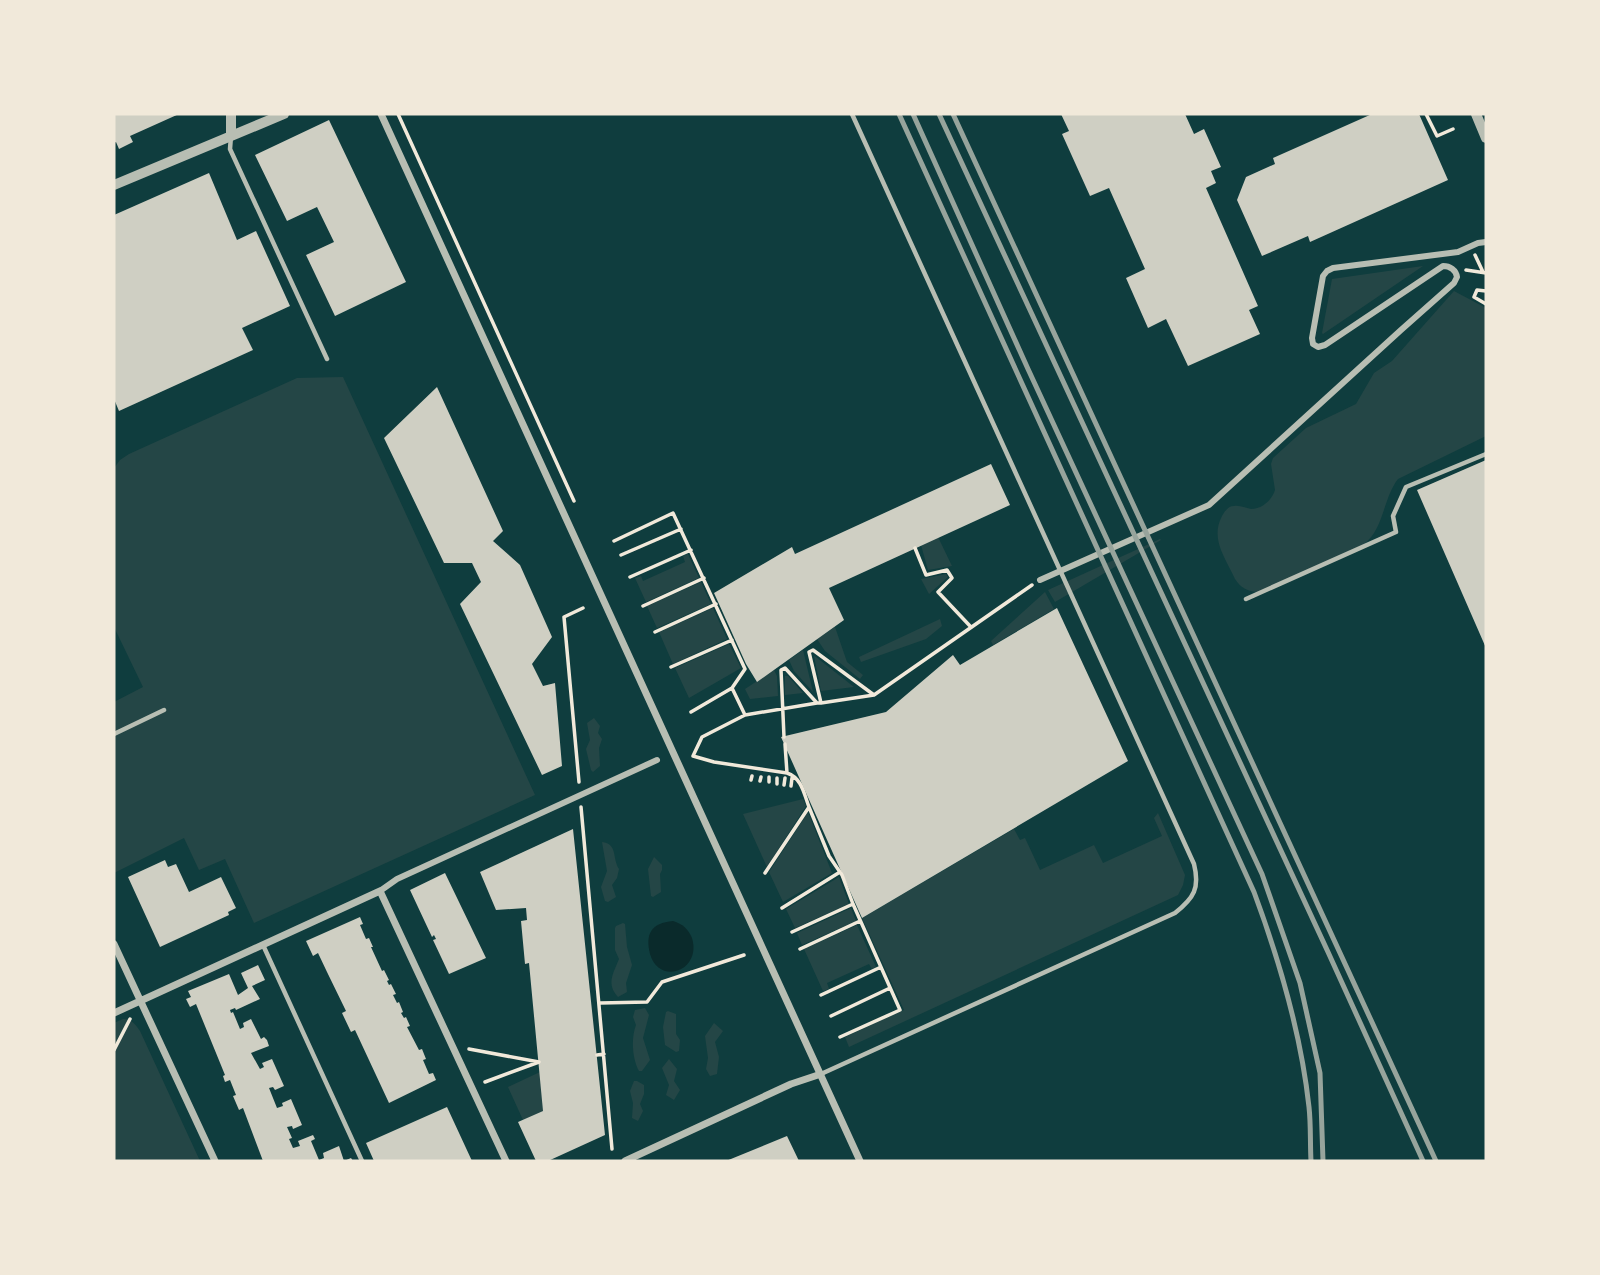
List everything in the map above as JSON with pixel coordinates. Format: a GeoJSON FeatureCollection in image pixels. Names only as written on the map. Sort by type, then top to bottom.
{"type":"FeatureCollection","features":[{"type":"Feature","properties":{"kind":"street"},"geometry":{"type":"LineString","coordinates":[[231,114],[231,135]]}},
{"type":"Feature","properties":{"kind":"street"},"geometry":{"type":"LineString","coordinates":[[114,185],[284,114]]}},
{"type":"Feature","properties":{"kind":"street"},"geometry":{"type":"LineString","coordinates":[[381,114],[860,1161]]}},
{"type":"Feature","properties":{"kind":"street"},"geometry":{"type":"LineString","coordinates":[[1476,114],[1486,138]]}},
{"type":"Feature","properties":{"kind":"street"},"geometry":{"type":"LineString","coordinates":[[1040,580],[1209,505],[1454,283],[1457,275],[1451,268],[1443,266],[1321,347],[1315,346],[1312,341],[1322,280],[1330,270],[1458,251],[1486,242]]}},
{"type":"Feature","properties":{"kind":"street"},"geometry":{"type":"LineString","coordinates":[[114,1013],[657,760]]}},
{"type":"Feature","properties":{"kind":"street"},"geometry":{"type":"LineString","coordinates":[[380,891],[506,1161]]}},
{"type":"Feature","properties":{"kind":"street"},"geometry":{"type":"LineString","coordinates":[[114,944],[215,1161]]}},
{"type":"Feature","properties":{"kind":"street"},"geometry":{"type":"LineString","coordinates":[[625,1161],[791,1084],[821,1074]]}},
{"type":"Feature","properties":{"kind":"lane"},"geometry":{"type":"LineString","coordinates":[[821,1074],[1174,913],[1192,896],[1197,876],[1194,864],[852,114]]}},
{"type":"Feature","properties":{"kind":"lane"},"geometry":{"type":"LineString","coordinates":[[231,135],[230,149],[327,359]]}},
{"type":"Feature","properties":{"kind":"lane"},"geometry":{"type":"LineString","coordinates":[[1246,599],[1396,532],[1393,516],[1406,487],[1486,454]]}},
{"type":"Feature","properties":{"kind":"lane"},"geometry":{"type":"LineString","coordinates":[[114,734],[164,710]]}},
{"type":"Feature","properties":{"kind":"lane"},"geometry":{"type":"LineString","coordinates":[[263,944],[362,1161]]}},
{"type":"Feature","properties":{"kind":"path"},"geometry":{"type":"LineString","coordinates":[[1426,114],[1437,136],[1452,129]]}},
{"type":"Feature","properties":{"kind":"path"},"geometry":{"type":"LineString","coordinates":[[1470,247],[1483,272]]}},
{"type":"Feature","properties":{"kind":"path"},"geometry":{"type":"LineString","coordinates":[[1486,291],[1477,290],[1474,297],[1486,304]]}},
{"type":"Feature","properties":{"kind":"path"},"geometry":{"type":"LineString","coordinates":[[614,541],[673,513],[716,604],[745,669],[732,688],[691,712]]}},
{"type":"Feature","properties":{"kind":"path"},"geometry":{"type":"LineString","coordinates":[[621,555],[681,529]]}},
{"type":"Feature","properties":{"kind":"path"},"geometry":{"type":"LineString","coordinates":[[915,548],[926,575],[947,570],[952,578],[938,593],[971,627]]}},
{"type":"Feature","properties":{"kind":"path"},"geometry":{"type":"LineString","coordinates":[[631,577],[691,550]]}},
{"type":"Feature","properties":{"kind":"path"},"geometry":{"type":"LineString","coordinates":[[643,606],[704,578]]}},
{"type":"Feature","properties":{"kind":"path"},"geometry":{"type":"LineString","coordinates":[[840,1037],[900,1010],[840,872],[808,807],[801,785],[793,775],[787,773],[714,762],[693,756],[702,737],[745,715],[874,695],[1040,580]]}},
{"type":"Feature","properties":{"kind":"path"},"geometry":{"type":"LineString","coordinates":[[655,632],[716,604]]}},
{"type":"Feature","properties":{"kind":"path"},"geometry":{"type":"LineString","coordinates":[[583,608],[564,617],[612,1149]]}},
{"type":"Feature","properties":{"kind":"path"},"geometry":{"type":"LineString","coordinates":[[671,667],[732,640]]}},
{"type":"Feature","properties":{"kind":"path"},"geometry":{"type":"LineString","coordinates":[[819,703],[809,652],[813,650],[874,695]]}},
{"type":"Feature","properties":{"kind":"path"},"geometry":{"type":"LineString","coordinates":[[784,737],[781,670],[785,668],[819,703]]}},
{"type":"Feature","properties":{"kind":"path"},"geometry":{"type":"LineString","coordinates":[[732,688],[745,715]]}},
{"type":"Feature","properties":{"kind":"path"},"geometry":{"type":"LineString","coordinates":[[785,744],[787,773]]}},
{"type":"Feature","properties":{"kind":"path"},"geometry":{"type":"LineString","coordinates":[[777,783],[778,778]]}},
{"type":"Feature","properties":{"kind":"path"},"geometry":{"type":"LineString","coordinates":[[785,778],[785,785]]}},
{"type":"Feature","properties":{"kind":"path"},"geometry":{"type":"LineString","coordinates":[[791,786],[792,778]]}},
{"type":"Feature","properties":{"kind":"path"},"geometry":{"type":"LineString","coordinates":[[765,873],[808,807]]}},
{"type":"Feature","properties":{"kind":"path"},"geometry":{"type":"LineString","coordinates":[[782,908],[840,872]]}},
{"type":"Feature","properties":{"kind":"path"},"geometry":{"type":"LineString","coordinates":[[792,933],[853,904]]}},
{"type":"Feature","properties":{"kind":"path"},"geometry":{"type":"LineString","coordinates":[[800,949],[860,921]]}},
{"type":"Feature","properties":{"kind":"path"},"geometry":{"type":"LineString","coordinates":[[600,1003],[647,1002],[662,982],[744,955]]}},
{"type":"Feature","properties":{"kind":"path"},"geometry":{"type":"LineString","coordinates":[[821,995],[881,967]]}},
{"type":"Feature","properties":{"kind":"path"},"geometry":{"type":"LineString","coordinates":[[831,1016],[890,988]]}},
{"type":"Feature","properties":{"kind":"path"},"geometry":{"type":"LineString","coordinates":[[114,1050],[116,1041],[131,1017]]}},
{"type":"Feature","properties":{"kind":"path"},"geometry":{"type":"LineString","coordinates":[[470,1049],[539,1062],[485,1082]]}},
{"type":"Feature","properties":{"kind":"path"},"geometry":{"type":"LineString","coordinates":[[597,1055],[604,1055]]}},
{"type":"Feature","properties":{"kind":"shaded area"},"geometry":{"type":"Polygon","coordinates":[[[1423,266],[1323,334],[1322,333],[1332,279],[1423,266]]]}},
{"type":"Feature","properties":{"kind":"shaded area"},"geometry":{"type":"Polygon","coordinates":[[[1454,291],[1486,308],[1486,436],[1398,479],[1375,531],[1363,545],[1258,592],[1242,587],[1235,579],[1218,540],[1219,524],[1224,512],[1232,506],[1255,509],[1263,506],[1275,490],[1271,464],[1273,458],[1306,428],[1356,404],[1374,373],[1392,361],[1454,291]]]}},
{"type":"Feature","properties":{"kind":"shaded area"},"geometry":{"type":"Polygon","coordinates":[[[343,377],[535,795],[254,923],[225,859],[199,870],[184,838],[114,873],[114,702],[143,687],[114,627],[114,468],[129,454],[297,378],[343,377]]]}},
{"type":"Feature","properties":{"kind":"shaded area"},"geometry":{"type":"Polygon","coordinates":[[[938,537],[952,566],[928,570],[921,545],[938,537]]]}},
{"type":"Feature","properties":{"kind":"shaded area"},"geometry":{"type":"Polygon","coordinates":[[[1160,539],[1055,602],[1048,590],[1160,539]]]}},
{"type":"Feature","properties":{"kind":"shaded area"},"geometry":{"type":"Polygon","coordinates":[[[688,554],[699,578],[646,602],[635,578],[641,576],[643,581],[685,562],[683,556],[688,554]]]}},
{"type":"Feature","properties":{"kind":"shaded area"},"geometry":{"type":"Polygon","coordinates":[[[946,574],[948,577],[929,594],[921,579],[946,574]]]}},
{"type":"Feature","properties":{"kind":"shaded area"},"geometry":{"type":"Polygon","coordinates":[[[701,582],[711,604],[657,628],[647,606],[701,582]]]}},
{"type":"Feature","properties":{"kind":"shaded area"},"geometry":{"type":"Polygon","coordinates":[[[1045,592],[1054,609],[993,645],[991,641],[1045,592]]]}},
{"type":"Feature","properties":{"kind":"shaded area"},"geometry":{"type":"Polygon","coordinates":[[[713,608],[727,639],[673,664],[659,632],[713,608]]]}},
{"type":"Feature","properties":{"kind":"shaded area"},"geometry":{"type":"Polygon","coordinates":[[[940,619],[942,626],[926,639],[861,662],[859,657],[940,619]]]}},
{"type":"Feature","properties":{"kind":"shaded area"},"geometry":{"type":"Polygon","coordinates":[[[835,627],[847,662],[863,675],[860,679],[825,651],[817,639],[835,627]]]}},
{"type":"Feature","properties":{"kind":"shaded area"},"geometry":{"type":"Polygon","coordinates":[[[729,644],[741,668],[689,698],[675,668],[729,644]]]}},
{"type":"Feature","properties":{"kind":"shaded area"},"geometry":{"type":"Polygon","coordinates":[[[803,650],[813,692],[794,671],[789,660],[803,650]]]}},
{"type":"Feature","properties":{"kind":"shaded area"},"geometry":{"type":"Polygon","coordinates":[[[814,656],[816,657],[854,687],[821,691],[814,656]]]}},
{"type":"Feature","properties":{"kind":"shaded area"},"geometry":{"type":"Polygon","coordinates":[[[774,670],[778,696],[750,699],[745,689],[774,670]]]}},
{"type":"Feature","properties":{"kind":"shaded area"},"geometry":{"type":"Polygon","coordinates":[[[785,676],[788,676],[803,693],[785,695],[785,676]]]}},
{"type":"Feature","properties":{"kind":"shaded area"},"geometry":{"type":"Polygon","coordinates":[[[594,718],[600,726],[598,733],[602,739],[599,748],[600,766],[593,772],[586,749],[590,740],[587,723],[594,718]]]}},
{"type":"Feature","properties":{"kind":"shaded area"},"geometry":{"type":"Polygon","coordinates":[[[803,799],[806,806],[767,867],[743,814],[803,799]]]}},
{"type":"Feature","properties":{"kind":"shaded area"},"geometry":{"type":"Polygon","coordinates":[[[808,812],[832,873],[783,902],[769,872],[808,812]]]}},
{"type":"Feature","properties":{"kind":"shaded area"},"geometry":{"type":"Polygon","coordinates":[[[1158,813],[1185,875],[1178,895],[849,1047],[845,1037],[904,1010],[862,918],[1014,829],[1020,840],[1025,838],[1040,870],[1094,845],[1103,863],[1162,836],[1154,818],[1158,813]]]}},
{"type":"Feature","properties":{"kind":"shaded area"},"geometry":{"type":"Polygon","coordinates":[[[602,842],[613,849],[619,869],[612,885],[616,897],[608,902],[605,901],[601,887],[607,871],[602,842]]]}},
{"type":"Feature","properties":{"kind":"shaded area"},"geometry":{"type":"Polygon","coordinates":[[[654,857],[662,865],[662,870],[661,892],[653,897],[648,869],[654,857]]]}},
{"type":"Feature","properties":{"kind":"shaded area"},"geometry":{"type":"Polygon","coordinates":[[[839,877],[849,904],[795,928],[786,909],[839,877]]]}},
{"type":"Feature","properties":{"kind":"shaded area"},"geometry":{"type":"Polygon","coordinates":[[[851,908],[856,921],[802,945],[797,933],[851,908]]]}},
{"type":"Feature","properties":{"kind":"shaded area"},"geometry":{"type":"Polygon","coordinates":[[[673,921],[689,932],[693,949],[691,959],[685,966],[670,972],[655,964],[648,941],[655,927],[673,921]]]}},
{"type":"Feature","properties":{"kind":"shaded area"},"geometry":{"type":"Polygon","coordinates":[[[623,923],[632,965],[626,983],[627,992],[618,997],[611,983],[619,959],[615,950],[615,928],[623,923]]]}},
{"type":"Feature","properties":{"kind":"shaded area"},"geometry":{"type":"Polygon","coordinates":[[[857,925],[876,967],[872,969],[869,964],[827,983],[829,989],[823,991],[804,949],[857,925]]]}},
{"type":"Feature","properties":{"kind":"shaded area"},"geometry":{"type":"Polygon","coordinates":[[[645,1008],[649,1015],[643,1038],[650,1060],[642,1071],[639,1071],[633,1048],[636,1025],[633,1017],[635,1010],[645,1008]]]}},
{"type":"Feature","properties":{"kind":"shaded area"},"geometry":{"type":"Polygon","coordinates":[[[668,1011],[676,1014],[676,1034],[680,1040],[679,1051],[676,1052],[665,1045],[663,1027],[668,1011]]]}},
{"type":"Feature","properties":{"kind":"shaded area"},"geometry":{"type":"Polygon","coordinates":[[[123,1019],[131,1021],[140,1031],[200,1161],[114,1161],[114,1023],[123,1019]]]}},
{"type":"Feature","properties":{"kind":"shaded area"},"geometry":{"type":"Polygon","coordinates":[[[714,1023],[723,1031],[715,1042],[719,1057],[717,1074],[710,1076],[706,1069],[708,1058],[705,1036],[714,1023]]]}},
{"type":"Feature","properties":{"kind":"shaded area"},"geometry":{"type":"Polygon","coordinates":[[[669,1059],[677,1069],[674,1081],[680,1090],[674,1100],[666,1095],[669,1085],[662,1068],[669,1059]]]}},
{"type":"Feature","properties":{"kind":"shaded area"},"geometry":{"type":"Polygon","coordinates":[[[540,1072],[543,1111],[523,1120],[508,1087],[540,1072]]]}},
{"type":"Feature","properties":{"kind":"shaded area"},"geometry":{"type":"Polygon","coordinates":[[[634,1081],[644,1085],[640,1104],[643,1111],[638,1121],[632,1118],[633,1103],[630,1091],[634,1081]]]}},
{"type":"Feature","properties":{"kind":"building"},"geometry":{"type":"Polygon","coordinates":[[[114,114],[179,114],[130,136],[133,142],[119,149],[116,142],[114,143],[114,114]]]}},
{"type":"Feature","properties":{"kind":"building"},"geometry":{"type":"Polygon","coordinates":[[[1061,114],[1185,114],[1194,134],[1204,129],[1221,167],[1211,171],[1216,183],[1206,188],[1258,306],[1249,310],[1260,334],[1188,366],[1166,319],[1148,328],[1126,278],[1145,269],[1109,188],[1090,196],[1062,134],[1069,131],[1061,114]]]}},
{"type":"Feature","properties":{"kind":"building"},"geometry":{"type":"Polygon","coordinates":[[[1372,114],[1419,114],[1448,180],[1310,242],[1308,236],[1262,256],[1237,200],[1246,177],[1275,164],[1273,158],[1372,114]]]}},
{"type":"Feature","properties":{"kind":"building"},"geometry":{"type":"Polygon","coordinates":[[[329,120],[406,282],[335,316],[306,255],[334,242],[317,207],[287,221],[255,155],[329,120]]]}},
{"type":"Feature","properties":{"kind":"building"},"geometry":{"type":"Polygon","coordinates":[[[209,173],[237,240],[256,231],[290,306],[242,328],[253,350],[119,411],[114,399],[114,215],[209,173]]]}},
{"type":"Feature","properties":{"kind":"building"},"geometry":{"type":"Polygon","coordinates":[[[437,387],[503,531],[493,541],[520,565],[552,637],[532,664],[543,686],[555,683],[562,766],[542,775],[460,604],[481,582],[472,563],[444,563],[384,438],[437,387]]]}},
{"type":"Feature","properties":{"kind":"building"},"geometry":{"type":"Polygon","coordinates":[[[1486,460],[1486,648],[1417,490],[1486,460]]]}},
{"type":"Feature","properties":{"kind":"building"},"geometry":{"type":"Polygon","coordinates":[[[991,464],[1010,505],[829,588],[844,620],[757,682],[714,593],[792,547],[795,554],[991,464]]]}},
{"type":"Feature","properties":{"kind":"building"},"geometry":{"type":"Polygon","coordinates":[[[1057,608],[1128,761],[862,918],[781,737],[886,712],[953,655],[960,665],[1057,608]]]}},
{"type":"Feature","properties":{"kind":"building"},"geometry":{"type":"Polygon","coordinates":[[[573,829],[605,1135],[548,1161],[536,1161],[518,1122],[543,1111],[529,963],[525,964],[521,921],[527,920],[526,908],[496,910],[480,872],[573,829]]]}},
{"type":"Feature","properties":{"kind":"building"},"geometry":{"type":"Polygon","coordinates":[[[165,860],[168,867],[176,864],[189,892],[221,877],[236,908],[228,912],[229,915],[160,947],[128,877],[165,860]]]}},
{"type":"Feature","properties":{"kind":"building"},"geometry":{"type":"Polygon","coordinates":[[[445,873],[486,958],[449,974],[433,940],[436,939],[434,935],[432,937],[410,890],[445,873]]]}},
{"type":"Feature","properties":{"kind":"building"},"geometry":{"type":"Polygon","coordinates":[[[360,917],[363,924],[360,925],[366,939],[369,938],[382,971],[384,970],[389,985],[391,984],[396,994],[393,995],[397,1003],[399,1002],[403,1012],[401,1013],[410,1026],[407,1027],[419,1050],[422,1049],[429,1074],[433,1073],[436,1080],[389,1103],[355,1030],[351,1032],[342,1013],[346,1011],[318,953],[313,956],[306,941],[360,917]]]}},
{"type":"Feature","properties":{"kind":"building"},"geometry":{"type":"Polygon","coordinates":[[[258,965],[265,980],[252,986],[260,999],[230,1010],[231,1013],[233,1012],[240,1029],[244,1027],[243,1023],[251,1019],[261,1039],[264,1037],[267,1040],[269,1046],[251,1053],[260,1069],[264,1067],[262,1063],[272,1059],[284,1086],[275,1090],[273,1087],[269,1088],[277,1108],[291,1099],[302,1125],[293,1129],[292,1126],[287,1127],[293,1148],[300,1146],[298,1141],[313,1135],[315,1139],[311,1141],[319,1160],[324,1158],[323,1153],[339,1146],[344,1161],[263,1161],[243,1108],[239,1110],[233,1096],[236,1095],[230,1080],[225,1082],[225,1075],[196,1004],[190,1007],[186,999],[191,997],[188,991],[229,974],[238,995],[248,988],[241,973],[258,965]]]}},
{"type":"Feature","properties":{"kind":"building"},"geometry":{"type":"Polygon","coordinates":[[[447,1107],[472,1161],[374,1161],[366,1143],[447,1107]]]}},
{"type":"Feature","properties":{"kind":"building"},"geometry":{"type":"Polygon","coordinates":[[[787,1136],[799,1161],[726,1161],[787,1136]]]}},
{"type":"Feature","properties":{"kind":"railway"},"geometry":{"type":"LineString","coordinates":[[899,114],[1254,892],[1281,971],[1301,1052],[1309,1107],[1311,1161]]}},
{"type":"Feature","properties":{"kind":"railway"},"geometry":{"type":"LineString","coordinates":[[913,114],[1262,874],[1300,983],[1320,1073],[1323,1161]]}},
{"type":"Feature","properties":{"kind":"railway"},"geometry":{"type":"LineString","coordinates":[[939,114],[1423,1161]]}},
{"type":"Feature","properties":{"kind":"railway"},"geometry":{"type":"LineString","coordinates":[[953,114],[1436,1161]]}}]}
